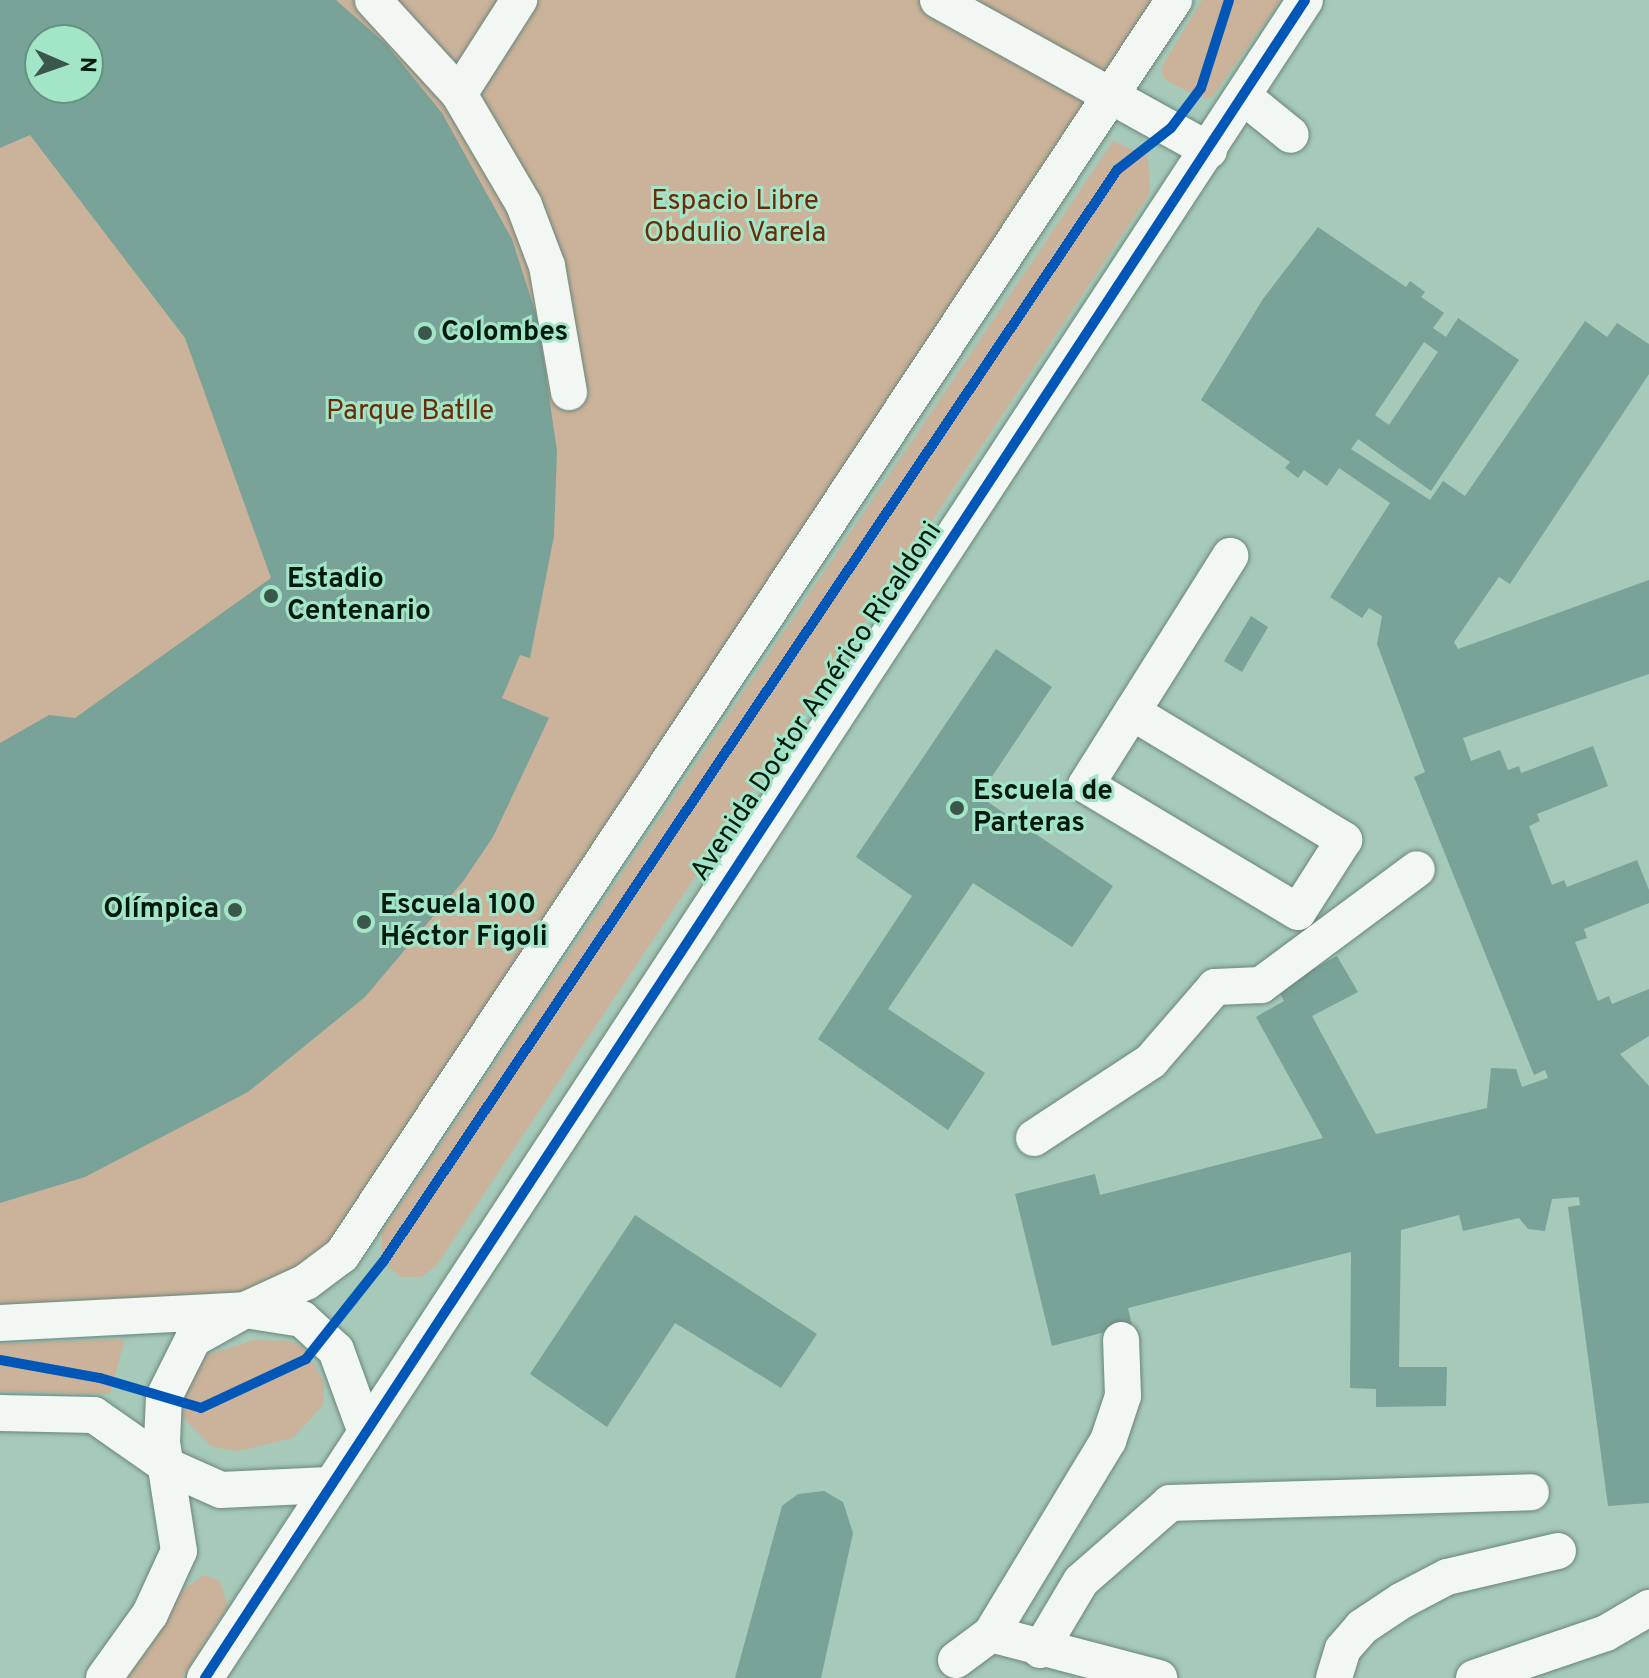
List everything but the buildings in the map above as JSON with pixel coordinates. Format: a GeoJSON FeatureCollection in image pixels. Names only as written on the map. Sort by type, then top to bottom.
{"type":"FeatureCollection","features":[{"type":"Feature","properties":{"kind":"street"},"geometry":{"type":"LineString","coordinates":[[373,0],[459,94],[495,148],[542,254],[569,392]]}},
{"type":"Feature","properties":{"kind":"street"},"geometry":{"type":"LineString","coordinates":[[459,94],[519,0]]}},
{"type":"Feature","properties":{"kind":"street"},"geometry":{"type":"LineString","coordinates":[[938,0],[1113,92],[1209,150]]}},
{"type":"Feature","properties":{"kind":"street"},"geometry":{"type":"LineString","coordinates":[[104,1678],[173,1573],[179,1527],[167,1466],[164,1397],[178,1356],[193,1339],[245,1310],[306,1282],[342,1255],[378,1207],[1174,0]]}},
{"type":"Feature","properties":{"kind":"street","name":"Avenida Doctor Américo Ricaldoni"},"geometry":{"type":"LineString","coordinates":[[364,1427],[1244,97],[1305,0]]}},
{"type":"Feature","properties":{"kind":"street"},"geometry":{"type":"LineString","coordinates":[[1244,97],[1291,135]]}},
{"type":"Feature","properties":{"kind":"street"},"geometry":{"type":"LineString","coordinates":[[1132,712],[1344,840],[1298,912],[1086,785],[1230,556]]}},
{"type":"Feature","properties":{"kind":"street"},"geometry":{"type":"LineString","coordinates":[[1034,1138],[1151,1061],[1215,987],[1261,985],[1417,869]]}},
{"type":"Feature","properties":{"kind":"street"},"geometry":{"type":"LineString","coordinates":[[0,1323],[245,1310],[302,1319],[330,1340],[364,1427],[205,1678]]}},
{"type":"Feature","properties":{"kind":"street"},"geometry":{"type":"LineString","coordinates":[[956,1660],[991,1634],[1108,1441],[1123,1396],[1121,1340]]}},
{"type":"Feature","properties":{"kind":"street"},"geometry":{"type":"LineString","coordinates":[[0,1413],[94,1415],[167,1466],[221,1490],[328,1485]]}},
{"type":"Feature","properties":{"kind":"street"},"geometry":{"type":"LineString","coordinates":[[1040,1650],[1081,1581],[1170,1503],[1531,1492]]}},
{"type":"Feature","properties":{"kind":"street"},"geometry":{"type":"LineString","coordinates":[[1334,1678],[1343,1649],[1362,1627],[1401,1601],[1447,1577],[1558,1551]]}},
{"type":"Feature","properties":{"kind":"street"},"geometry":{"type":"LineString","coordinates":[[1474,1678],[1606,1633],[1649,1608]]}},
{"type":"Feature","properties":{"kind":"street"},"geometry":{"type":"LineString","coordinates":[[991,1634],[1040,1650],[1159,1678]]}},
{"type":"Feature","properties":{"kind":"green space","name":"Parque Batlle"},"geometry":{"type":"Polygon","coordinates":[[[0,0],[1174,0],[378,1207],[283,1296],[0,1323],[0,0]]]}},
{"type":"Feature","properties":{"kind":"green space"},"geometry":{"type":"Polygon","coordinates":[[[1202,0],[1281,0],[1212,97],[1203,99],[1165,80],[1161,68],[1202,0]]]}},
{"type":"Feature","properties":{"kind":"green space"},"geometry":{"type":"Polygon","coordinates":[[[1113,141],[1148,156],[1150,193],[436,1266],[421,1277],[401,1277],[382,1261],[382,1232],[1113,141]]]}},
{"type":"Feature","properties":{"kind":"green space"},"geometry":{"type":"Polygon","coordinates":[[[125,1339],[110,1394],[0,1391],[0,1344],[125,1339]]]}},
{"type":"Feature","properties":{"kind":"green space"},"geometry":{"type":"Polygon","coordinates":[[[254,1340],[291,1341],[305,1349],[324,1382],[324,1404],[293,1438],[238,1451],[212,1447],[184,1419],[182,1397],[198,1358],[254,1340]]]}},
{"type":"Feature","properties":{"kind":"green space"},"geometry":{"type":"Polygon","coordinates":[[[204,1575],[220,1581],[228,1606],[182,1678],[126,1678],[180,1592],[204,1575]]]}},
{"type":"Feature","properties":{"kind":"cycle path"},"geometry":{"type":"LineString","coordinates":[[0,1360],[100,1378],[201,1408],[306,1359],[383,1262],[1117,170],[1171,128],[1201,88],[1229,0]]}},
{"type":"Feature","properties":{"kind":"cycle path"},"geometry":{"type":"LineString","coordinates":[[205,1678],[1305,0]]}},
{"type":"Feature","properties":{"kind":"place","name":"Colombes"},"geometry":{"type":"Point","coordinates":[425,333]}},
{"type":"Feature","properties":{"kind":"place","name":"Estadio Centenario"},"geometry":{"type":"Point","coordinates":[271,596]}},
{"type":"Feature","properties":{"kind":"place","name":"Escuela de Parteras"},"geometry":{"type":"Point","coordinates":[957,808]}},
{"type":"Feature","properties":{"kind":"place","name":"Olímpica"},"geometry":{"type":"Point","coordinates":[235,910]}},
{"type":"Feature","properties":{"kind":"place","name":"Escuela 100 Héctor Figoli"},"geometry":{"type":"Point","coordinates":[364,922]}},
{"type":"Feature","properties":{"kind":"park label","name":"Espacio Libre Obdulio Varela"},"geometry":{"type":"Point","coordinates":[735,218]}}]}
